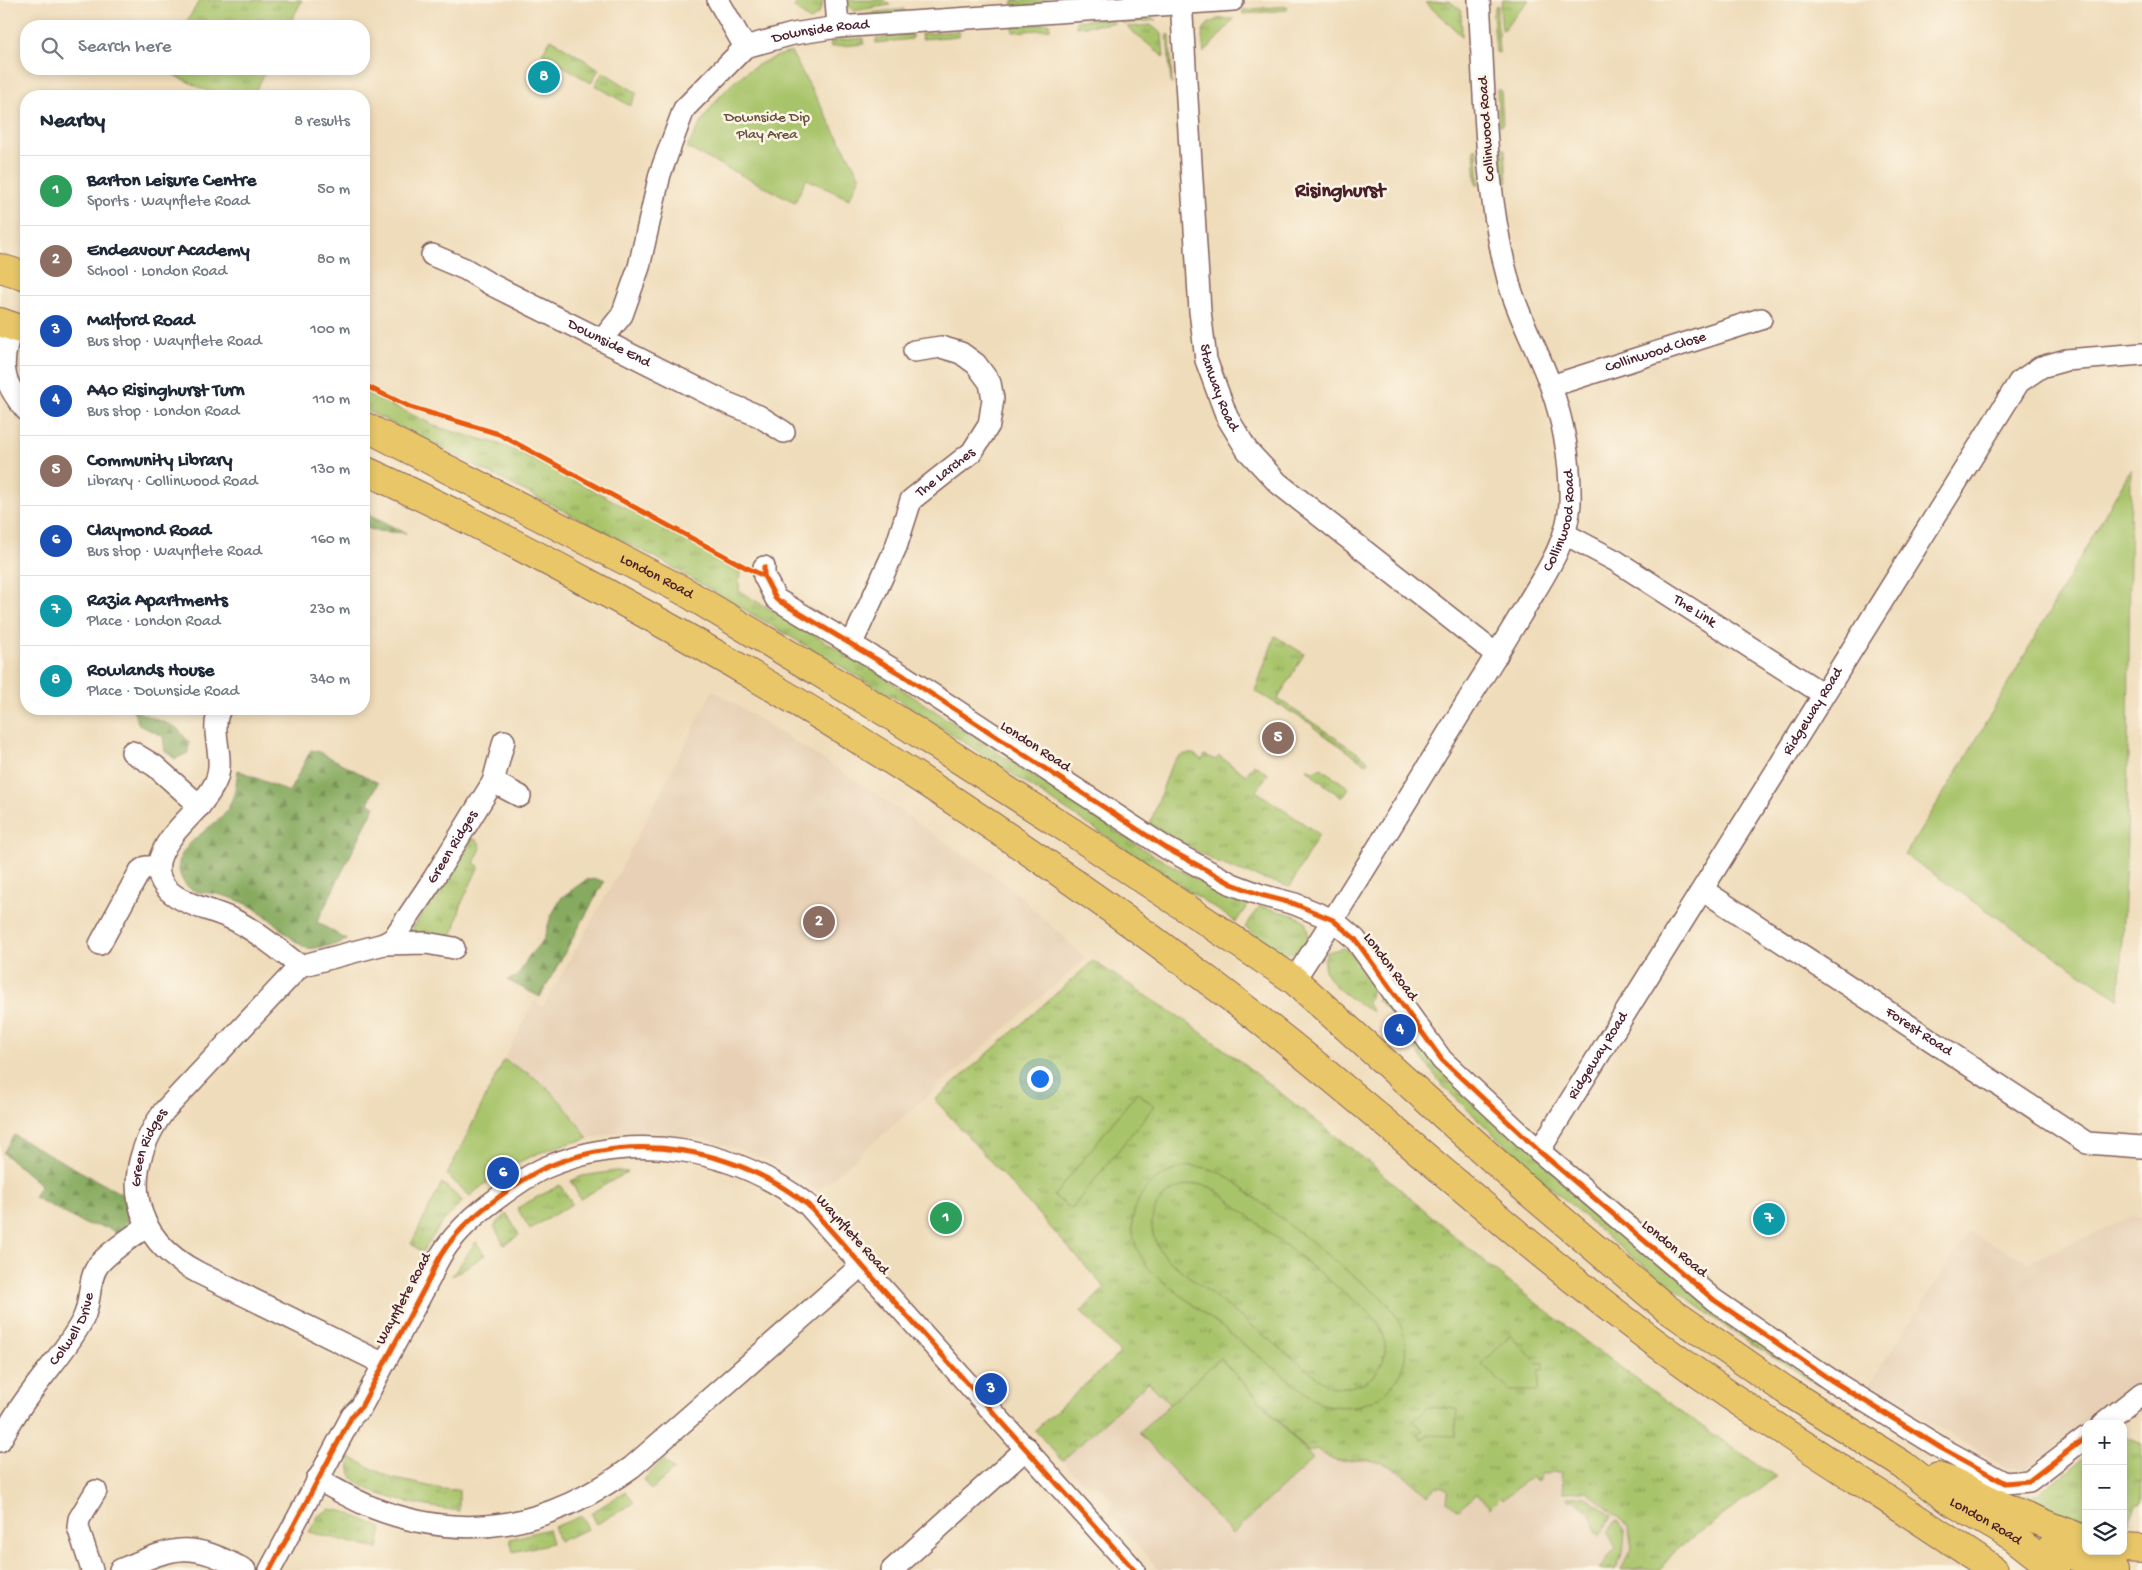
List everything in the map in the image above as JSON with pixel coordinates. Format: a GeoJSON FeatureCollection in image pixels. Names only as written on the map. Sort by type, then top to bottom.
{"type":"FeatureCollection","features":[{"type":"Feature","properties":{"kind":"highway"},"geometry":{"type":"LineString","coordinates":[[0,268],[20,274]]}},
{"type":"Feature","properties":{"kind":"highway","name":"London Road"},"geometry":{"type":"LineString","coordinates":[[370,429],[682,590],[890,715],[1072,832],[1294,980],[1530,1193],[1666,1308],[1785,1390],[1903,1465],[1953,1482],[2012,1524],[2071,1554]]}},
{"type":"Feature","properties":{"kind":"highway"},"geometry":{"type":"LineString","coordinates":[[370,473],[447,509],[647,614],[733,663],[865,743],[1052,868],[1238,1003],[1392,1128],[1535,1248],[1637,1329],[1775,1427],[1994,1570]]}},
{"type":"Feature","properties":{"kind":"highway"},"geometry":{"type":"LineString","coordinates":[[2012,1524],[2071,1554],[2114,1570]]}},
{"type":"Feature","properties":{"kind":"highway"},"geometry":{"type":"LineString","coordinates":[[2127,1548],[2142,1548]]}},
{"type":"Feature","properties":{"kind":"street"},"geometry":{"type":"LineString","coordinates":[[602,340],[622,314],[639,267],[660,174],[684,109],[745,47],[718,0]]}},
{"type":"Feature","properties":{"kind":"street"},"geometry":{"type":"LineString","coordinates":[[836,0],[838,27]]}},
{"type":"Feature","properties":{"kind":"street","name":"Downside Road"},"geometry":{"type":"LineString","coordinates":[[745,47],[794,34],[838,27],[1181,2],[1234,0]]}},
{"type":"Feature","properties":{"kind":"street","name":"Collinwood Road"},"geometry":{"type":"LineString","coordinates":[[1294,980],[1496,655],[1551,564],[1565,534],[1570,506],[1564,433],[1551,386],[1528,336],[1510,285],[1497,230],[1491,186],[1479,0]]}},
{"type":"Feature","properties":{"kind":"street","name":"Stanway Road"},"geometry":{"type":"LineString","coordinates":[[1181,2],[1200,311],[1206,360],[1227,417],[1247,450],[1278,483],[1496,655]]}},
{"type":"Feature","properties":{"kind":"street","name":"Downside End"},"geometry":{"type":"LineString","coordinates":[[432,255],[465,269],[492,285],[727,403],[759,416],[784,432]]}},
{"type":"Feature","properties":{"kind":"street","name":"Collinwood Close"},"geometry":{"type":"LineString","coordinates":[[1551,386],[1761,319]]}},
{"type":"Feature","properties":{"kind":"street"},"geometry":{"type":"LineString","coordinates":[[13,326],[5,348],[2,370],[14,396],[20,403]]}},
{"type":"Feature","properties":{"kind":"street","name":"The Larches"},"geometry":{"type":"LineString","coordinates":[[852,643],[896,547],[911,500],[972,452],[989,425],[993,399],[990,384],[976,364],[961,353],[940,347],[914,351]]}},
{"type":"Feature","properties":{"kind":"street","name":"Ridgeway Road"},"geometry":{"type":"LineString","coordinates":[[1538,1150],[1703,890],[1823,694],[2019,382],[2040,367],[2066,360],[2142,354]]}},
{"type":"Feature","properties":{"kind":"street","name":"The Link"},"geometry":{"type":"LineString","coordinates":[[1565,534],[1616,561],[1823,694]]}},
{"type":"Feature","properties":{"kind":"street","name":"London Road"},"geometry":{"type":"LineString","coordinates":[[764,567],[764,576],[776,599],[852,643],[1188,861],[1232,884],[1260,895],[1296,904],[1333,920],[1355,939],[1442,1060],[1538,1150],[1714,1300],[1831,1380],[1941,1448],[2005,1483],[2029,1481],[2082,1440]]}},
{"type":"Feature","properties":{"kind":"street"},"geometry":{"type":"LineString","coordinates":[[218,715],[216,725],[221,762],[219,773],[212,789],[200,806],[167,842],[157,867],[161,881],[168,890],[180,898],[238,922],[264,938],[300,966]]}},
{"type":"Feature","properties":{"kind":"street","name":"Green Ridges"},"geometry":{"type":"LineString","coordinates":[[384,1364],[182,1264],[164,1250],[147,1226],[138,1189],[138,1174],[144,1144],[150,1130],[164,1111],[300,966],[384,944],[393,939],[409,918],[493,782],[504,741]]}},
{"type":"Feature","properties":{"kind":"street"},"geometry":{"type":"LineString","coordinates":[[132,752],[155,766],[200,806]]}},
{"type":"Feature","properties":{"kind":"street"},"geometry":{"type":"LineString","coordinates":[[493,782],[520,796]]}},
{"type":"Feature","properties":{"kind":"street"},"geometry":{"type":"LineString","coordinates":[[100,944],[140,872],[146,867],[157,867]]}},
{"type":"Feature","properties":{"kind":"street","name":"Forest Road"},"geometry":{"type":"LineString","coordinates":[[1703,890],[2087,1143],[2142,1147]]}},
{"type":"Feature","properties":{"kind":"street","name":"Green Ridges"},"geometry":{"type":"LineString","coordinates":[[384,944],[396,945],[426,942],[454,948]]}},
{"type":"Feature","properties":{"kind":"street","name":"Waynflete Road"},"geometry":{"type":"LineString","coordinates":[[270,1570],[352,1416],[361,1407],[431,1276],[437,1260],[479,1212],[532,1175],[560,1162],[598,1152],[625,1149],[681,1149],[744,1167],[780,1185],[808,1205],[1134,1570]]}},
{"type":"Feature","properties":{"kind":"street","name":"Colwell Drive"},"geometry":{"type":"LineString","coordinates":[[0,1441],[14,1416],[64,1349],[83,1319],[88,1308],[93,1278],[98,1266],[122,1244],[147,1226]]}},
{"type":"Feature","properties":{"kind":"street"},"geometry":{"type":"LineString","coordinates":[[317,1479],[372,1507],[410,1519],[464,1527],[517,1523],[559,1510],[583,1498],[632,1467],[862,1265]]}},
{"type":"Feature","properties":{"kind":"street"},"geometry":{"type":"LineString","coordinates":[[2108,1420],[2142,1394]]}},
{"type":"Feature","properties":{"kind":"street"},"geometry":{"type":"LineString","coordinates":[[892,1570],[1027,1448]]}},
{"type":"Feature","properties":{"kind":"street"},"geometry":{"type":"LineString","coordinates":[[92,1570],[78,1527],[79,1519],[96,1490]]}},
{"type":"Feature","properties":{"kind":"street"},"geometry":{"type":"LineString","coordinates":[[120,1570],[170,1550],[181,1549],[215,1555],[245,1570]]}},
{"type":"Feature","properties":{"kind":"shaded area"},"geometry":{"type":"Polygon","coordinates":[[[713,690],[857,781],[1008,885],[1086,958],[818,1191],[761,1158],[734,1147],[702,1139],[645,1132],[614,1133],[588,1139],[569,1110],[551,1092],[535,1078],[504,1060],[534,1001],[543,1007],[619,872],[713,690]]]}},
{"type":"Feature","properties":{"kind":"shaded area"},"geometry":{"type":"Polygon","coordinates":[[[1093,961],[1184,1020],[1240,1061],[1371,1164],[1500,1275],[1598,1351],[1687,1416],[1776,1477],[1678,1548],[1659,1570],[1159,1570],[1112,1517],[1112,1501],[1098,1486],[1080,1481],[1035,1430],[1120,1353],[1081,1311],[1105,1288],[935,1100],[1093,961]]]}},
{"type":"Feature","properties":{"kind":"shaded area"},"geometry":{"type":"Polygon","coordinates":[[[2134,1215],[2142,1219],[2142,1383],[2093,1420],[2082,1420],[2082,1428],[2029,1468],[2009,1469],[1868,1386],[1969,1232],[2029,1262],[2134,1215]]]}},
{"type":"Feature","properties":{"kind":"green space"},"geometry":{"type":"Polygon","coordinates":[[[200,0],[302,0],[292,20],[188,20],[200,0]]]}},
{"type":"Feature","properties":{"kind":"green space"},"geometry":{"type":"Polygon","coordinates":[[[799,0],[824,0],[819,13],[810,21],[794,7],[799,0]]]}},
{"type":"Feature","properties":{"kind":"green space"},"geometry":{"type":"Polygon","coordinates":[[[846,0],[884,0],[890,5],[854,11],[848,6],[846,0]]]}},
{"type":"Feature","properties":{"kind":"green space"},"geometry":{"type":"Polygon","coordinates":[[[1048,0],[1048,4],[1013,8],[1013,1],[1048,0]]]}},
{"type":"Feature","properties":{"kind":"green space"},"geometry":{"type":"Polygon","coordinates":[[[1503,0],[1529,0],[1502,31],[1500,8],[1503,0]]]}},
{"type":"Feature","properties":{"kind":"green space"},"geometry":{"type":"Polygon","coordinates":[[[1449,1],[1461,10],[1462,36],[1426,3],[1449,1]]]}},
{"type":"Feature","properties":{"kind":"green space"},"geometry":{"type":"Polygon","coordinates":[[[1496,5],[1498,6],[1499,53],[1496,52],[1493,14],[1496,5]]]}},
{"type":"Feature","properties":{"kind":"green space"},"geometry":{"type":"Polygon","coordinates":[[[1287,6],[1287,10],[1243,14],[1243,10],[1287,6]]]}},
{"type":"Feature","properties":{"kind":"green space"},"geometry":{"type":"Polygon","coordinates":[[[904,9],[905,16],[866,16],[860,14],[904,9]]]}},
{"type":"Feature","properties":{"kind":"green space"},"geometry":{"type":"Polygon","coordinates":[[[1144,16],[1156,20],[1124,24],[1115,17],[1144,16]]]}},
{"type":"Feature","properties":{"kind":"green space"},"geometry":{"type":"Polygon","coordinates":[[[1107,18],[1115,23],[1076,27],[1076,21],[1107,18]]]}},
{"type":"Feature","properties":{"kind":"green space"},"geometry":{"type":"Polygon","coordinates":[[[1218,19],[1234,19],[1204,53],[1202,37],[1204,28],[1218,19]]]}},
{"type":"Feature","properties":{"kind":"green space"},"geometry":{"type":"Polygon","coordinates":[[[1049,23],[1050,29],[1013,32],[1013,26],[1049,23]]]}},
{"type":"Feature","properties":{"kind":"green space"},"geometry":{"type":"Polygon","coordinates":[[[1151,25],[1162,34],[1164,57],[1127,27],[1151,25]]]}},
{"type":"Feature","properties":{"kind":"green space"},"geometry":{"type":"Polygon","coordinates":[[[959,31],[959,36],[922,39],[921,34],[959,31]]]}},
{"type":"Feature","properties":{"kind":"green space"},"geometry":{"type":"Polygon","coordinates":[[[912,34],[912,39],[876,43],[876,39],[912,34]]]}},
{"type":"Feature","properties":{"kind":"green space"},"geometry":{"type":"Polygon","coordinates":[[[1167,34],[1170,35],[1172,84],[1171,84],[1167,34]]]}},
{"type":"Feature","properties":{"kind":"green space"},"geometry":{"type":"Polygon","coordinates":[[[863,38],[864,44],[831,47],[830,41],[863,38]]]}},
{"type":"Feature","properties":{"kind":"green space"},"geometry":{"type":"Polygon","coordinates":[[[551,39],[599,69],[591,83],[542,53],[551,39]]]}},
{"type":"Feature","properties":{"kind":"green space","name":"Downside Dip Play Area"},"geometry":{"type":"Polygon","coordinates":[[[791,52],[860,177],[849,199],[806,179],[795,202],[687,148],[716,101],[741,76],[755,66],[791,52]]]}},
{"type":"Feature","properties":{"kind":"green space"},"geometry":{"type":"Polygon","coordinates":[[[603,72],[637,93],[630,106],[595,85],[603,72]]]}},
{"type":"Feature","properties":{"kind":"green space"},"geometry":{"type":"Polygon","coordinates":[[[174,75],[264,75],[256,90],[205,90],[174,75]]]}},
{"type":"Feature","properties":{"kind":"green space"},"geometry":{"type":"Polygon","coordinates":[[[1497,90],[1501,90],[1503,125],[1499,125],[1497,90]]]}},
{"type":"Feature","properties":{"kind":"green space"},"geometry":{"type":"Polygon","coordinates":[[[1474,149],[1477,149],[1479,184],[1476,184],[1474,149]]]}},
{"type":"Feature","properties":{"kind":"green space"},"geometry":{"type":"Polygon","coordinates":[[[1501,149],[1505,149],[1507,183],[1503,184],[1501,149]]]}},
{"type":"Feature","properties":{"kind":"green space"},"geometry":{"type":"Polygon","coordinates":[[[370,395],[440,428],[499,444],[543,463],[740,569],[739,591],[870,668],[1151,854],[1216,890],[1250,902],[1236,922],[915,710],[660,560],[370,412],[370,395]]]}},
{"type":"Feature","properties":{"kind":"green space"},"geometry":{"type":"Polygon","coordinates":[[[2131,469],[2127,839],[2119,999],[1905,855],[1968,754],[2131,469]]]}},
{"type":"Feature","properties":{"kind":"green space"},"geometry":{"type":"Polygon","coordinates":[[[370,516],[406,533],[370,529],[370,516]]]}},
{"type":"Feature","properties":{"kind":"green space"},"geometry":{"type":"Polygon","coordinates":[[[1275,636],[1304,654],[1278,699],[1368,760],[1366,764],[1313,727],[1313,725],[1255,691],[1275,636]]]}},
{"type":"Feature","properties":{"kind":"green space"},"geometry":{"type":"Polygon","coordinates":[[[135,715],[146,715],[176,727],[189,742],[188,753],[175,759],[165,751],[163,736],[139,725],[135,715]]]}},
{"type":"Feature","properties":{"kind":"green space"},"geometry":{"type":"Polygon","coordinates":[[[311,750],[320,752],[378,783],[368,803],[375,806],[317,922],[347,940],[334,945],[308,949],[252,906],[214,893],[197,892],[189,888],[185,885],[180,874],[179,864],[187,847],[227,810],[236,785],[238,770],[289,792],[311,750]]]}},
{"type":"Feature","properties":{"kind":"green space"},"geometry":{"type":"Polygon","coordinates":[[[1185,754],[1194,754],[1202,760],[1205,755],[1216,760],[1219,756],[1246,775],[1254,764],[1268,774],[1256,791],[1319,834],[1290,887],[1214,861],[1150,824],[1170,768],[1176,759],[1185,754]]]}},
{"type":"Feature","properties":{"kind":"green space"},"geometry":{"type":"Polygon","coordinates":[[[1306,768],[1313,771],[1321,768],[1349,788],[1342,798],[1306,768]]]}},
{"type":"Feature","properties":{"kind":"green space"},"geometry":{"type":"Polygon","coordinates":[[[475,839],[481,848],[474,863],[479,866],[462,902],[452,938],[426,932],[409,934],[471,840],[475,839]]]}},
{"type":"Feature","properties":{"kind":"green space"},"geometry":{"type":"Polygon","coordinates":[[[597,879],[604,882],[540,997],[507,980],[517,977],[529,956],[544,939],[551,916],[562,897],[586,880],[597,879]]]}},
{"type":"Feature","properties":{"kind":"green space"},"geometry":{"type":"Polygon","coordinates":[[[1260,906],[1296,916],[1305,921],[1309,937],[1301,948],[1282,954],[1245,927],[1260,906]]]}},
{"type":"Feature","properties":{"kind":"green space"},"geometry":{"type":"Polygon","coordinates":[[[1343,948],[1355,956],[1373,981],[1370,997],[1367,1002],[1373,1012],[1338,988],[1325,971],[1324,962],[1327,952],[1343,948]]]}},
{"type":"Feature","properties":{"kind":"green space"},"geometry":{"type":"Polygon","coordinates":[[[1093,961],[1184,1020],[1240,1061],[1371,1164],[1500,1275],[1598,1351],[1687,1416],[1776,1477],[1678,1548],[1659,1570],[1621,1570],[1631,1548],[1629,1527],[1587,1491],[1564,1492],[1561,1473],[1540,1474],[1540,1480],[1535,1481],[1533,1477],[1522,1483],[1503,1500],[1501,1497],[1490,1508],[1477,1494],[1458,1510],[1447,1501],[1448,1493],[1446,1489],[1440,1486],[1435,1487],[1428,1496],[1401,1473],[1387,1465],[1368,1460],[1337,1461],[1316,1449],[1308,1452],[1220,1358],[1170,1404],[1148,1382],[1062,1461],[1035,1430],[1120,1353],[1081,1311],[1105,1288],[935,1100],[1093,961]]]}},
{"type":"Feature","properties":{"kind":"green space"},"geometry":{"type":"Polygon","coordinates":[[[1379,989],[1410,1032],[1390,1017],[1392,1014],[1377,1000],[1379,989]]]}},
{"type":"Feature","properties":{"kind":"green space"},"geometry":{"type":"Polygon","coordinates":[[[1407,1033],[1822,1383],[1820,1386],[1730,1330],[1618,1246],[1540,1178],[1444,1087],[1405,1036],[1407,1033]]]}},
{"type":"Feature","properties":{"kind":"green space"},"geometry":{"type":"Polygon","coordinates":[[[504,1060],[543,1084],[557,1098],[588,1139],[555,1147],[525,1159],[497,1175],[470,1196],[447,1175],[504,1060]]]}},
{"type":"Feature","properties":{"kind":"green space"},"geometry":{"type":"Polygon","coordinates":[[[1137,1092],[1154,1106],[1071,1209],[1054,1196],[1137,1092]]]}},
{"type":"Feature","properties":{"kind":"green space"},"geometry":{"type":"Polygon","coordinates":[[[14,1135],[127,1197],[128,1217],[122,1229],[117,1234],[109,1228],[85,1224],[34,1197],[41,1185],[3,1153],[14,1135]]]}},
{"type":"Feature","properties":{"kind":"green space"},"geometry":{"type":"Polygon","coordinates":[[[1190,1166],[1221,1173],[1383,1299],[1398,1320],[1405,1341],[1404,1361],[1397,1379],[1384,1393],[1366,1403],[1344,1407],[1319,1403],[1155,1275],[1142,1259],[1135,1242],[1132,1225],[1135,1208],[1142,1194],[1154,1181],[1170,1172],[1190,1166]],[[1198,1184],[1183,1186],[1170,1192],[1161,1200],[1155,1210],[1152,1221],[1153,1234],[1158,1246],[1167,1259],[1327,1385],[1344,1387],[1359,1384],[1371,1378],[1380,1368],[1385,1342],[1380,1327],[1370,1313],[1210,1187],[1198,1184]]]}},
{"type":"Feature","properties":{"kind":"green space"},"geometry":{"type":"Polygon","coordinates":[[[616,1171],[628,1172],[580,1199],[571,1181],[582,1176],[616,1171]]]}},
{"type":"Feature","properties":{"kind":"green space"},"geometry":{"type":"Polygon","coordinates":[[[442,1183],[463,1201],[442,1223],[422,1252],[411,1244],[442,1183]]]}},
{"type":"Feature","properties":{"kind":"green space"},"geometry":{"type":"Polygon","coordinates":[[[560,1185],[572,1204],[530,1229],[517,1208],[560,1185]]]}},
{"type":"Feature","properties":{"kind":"green space"},"geometry":{"type":"Polygon","coordinates":[[[507,1214],[519,1235],[504,1245],[494,1226],[507,1214]]]}},
{"type":"Feature","properties":{"kind":"green space"},"geometry":{"type":"Polygon","coordinates":[[[476,1242],[485,1255],[452,1276],[476,1242]]]}},
{"type":"Feature","properties":{"kind":"green space"},"geometry":{"type":"Polygon","coordinates":[[[1510,1335],[1538,1363],[1544,1363],[1544,1370],[1539,1370],[1538,1391],[1510,1391],[1482,1364],[1510,1335]]]}},
{"type":"Feature","properties":{"kind":"green space"},"geometry":{"type":"Polygon","coordinates":[[[1220,1358],[1313,1459],[1232,1534],[1139,1433],[1220,1358]]]}},
{"type":"Feature","properties":{"kind":"green space"},"geometry":{"type":"Polygon","coordinates":[[[1428,1407],[1457,1409],[1455,1436],[1427,1435],[1422,1439],[1418,1434],[1423,1430],[1413,1421],[1428,1407]]]}},
{"type":"Feature","properties":{"kind":"green space"},"geometry":{"type":"Polygon","coordinates":[[[2127,1438],[2142,1444],[2142,1500],[2140,1503],[2137,1503],[2127,1527],[2127,1438]]]}},
{"type":"Feature","properties":{"kind":"green space"},"geometry":{"type":"Polygon","coordinates":[[[350,1457],[391,1478],[442,1489],[459,1490],[459,1511],[403,1501],[373,1492],[362,1486],[352,1477],[350,1457]]]}},
{"type":"Feature","properties":{"kind":"green space"},"geometry":{"type":"Polygon","coordinates":[[[2082,1459],[2082,1525],[2017,1500],[2018,1497],[2032,1496],[2042,1491],[2082,1459]]]}},
{"type":"Feature","properties":{"kind":"green space"},"geometry":{"type":"Polygon","coordinates":[[[664,1460],[674,1470],[651,1490],[643,1480],[664,1460]]]}},
{"type":"Feature","properties":{"kind":"green space"},"geometry":{"type":"Polygon","coordinates":[[[626,1491],[634,1503],[597,1524],[591,1513],[626,1491]]]}},
{"type":"Feature","properties":{"kind":"green space"},"geometry":{"type":"Polygon","coordinates":[[[1585,1496],[1612,1516],[1599,1536],[1591,1514],[1577,1500],[1569,1500],[1568,1497],[1585,1496]]]}},
{"type":"Feature","properties":{"kind":"green space"},"geometry":{"type":"Polygon","coordinates":[[[330,1509],[346,1512],[382,1528],[378,1549],[309,1532],[318,1516],[330,1509]]]}},
{"type":"Feature","properties":{"kind":"green space"},"geometry":{"type":"Polygon","coordinates":[[[582,1516],[588,1529],[559,1541],[554,1527],[582,1516]]]}},
{"type":"Feature","properties":{"kind":"green space"},"geometry":{"type":"Polygon","coordinates":[[[1616,1520],[1625,1531],[1623,1552],[1615,1570],[1599,1570],[1616,1548],[1608,1533],[1616,1520]]]}},
{"type":"Feature","properties":{"kind":"green space"},"geometry":{"type":"Polygon","coordinates":[[[548,1529],[552,1543],[513,1552],[510,1539],[548,1529]]]}},
{"type":"Feature","properties":{"kind":"cycle path"},"geometry":{"type":"LineString","coordinates":[[370,388],[410,407],[499,434],[764,576]]}},
{"type":"Feature","properties":{"kind":"cycle path"},"geometry":{"type":"LineString","coordinates":[[764,567],[764,576],[776,599],[904,676],[1166,848],[1232,884],[1261,895],[1295,904],[1333,920],[1355,939],[1442,1060],[1539,1151],[1714,1300],[1831,1380],[1941,1448],[2005,1483],[2029,1481],[2082,1440]]}},
{"type":"Feature","properties":{"kind":"cycle path"},"geometry":{"type":"LineString","coordinates":[[270,1570],[352,1416],[361,1407],[436,1264],[450,1242],[478,1213],[516,1185],[547,1167],[580,1156],[614,1149],[649,1148],[683,1151],[716,1158],[748,1170],[779,1185],[808,1205],[1134,1570]]}},
{"type":"Feature","properties":{"kind":"place","name":"Rowlands House"},"geometry":{"type":"Point","coordinates":[544,77]}},
{"type":"Feature","properties":{"kind":"place","name":"Community Library"},"geometry":{"type":"Point","coordinates":[1278,738]}},
{"type":"Feature","properties":{"kind":"place","name":"Endeavour Academy"},"geometry":{"type":"Point","coordinates":[819,922]}},
{"type":"Feature","properties":{"kind":"place","name":"A40 Risinghurst Turn"},"geometry":{"type":"Point","coordinates":[1400,1030]}},
{"type":"Feature","properties":{"kind":"place","name":"Claymond Road"},"geometry":{"type":"Point","coordinates":[503,1173]}},
{"type":"Feature","properties":{"kind":"place","name":"Barton Leisure Centre"},"geometry":{"type":"Point","coordinates":[946,1218]}},
{"type":"Feature","properties":{"kind":"place","name":"Razia Apartments"},"geometry":{"type":"Point","coordinates":[1769,1219]}},
{"type":"Feature","properties":{"kind":"place","name":"Malford Road"},"geometry":{"type":"Point","coordinates":[991,1389]}},
{"type":"Feature","properties":{"kind":"district","name":"Risinghurst"},"geometry":{"type":"Point","coordinates":[1340,192]}}]}
